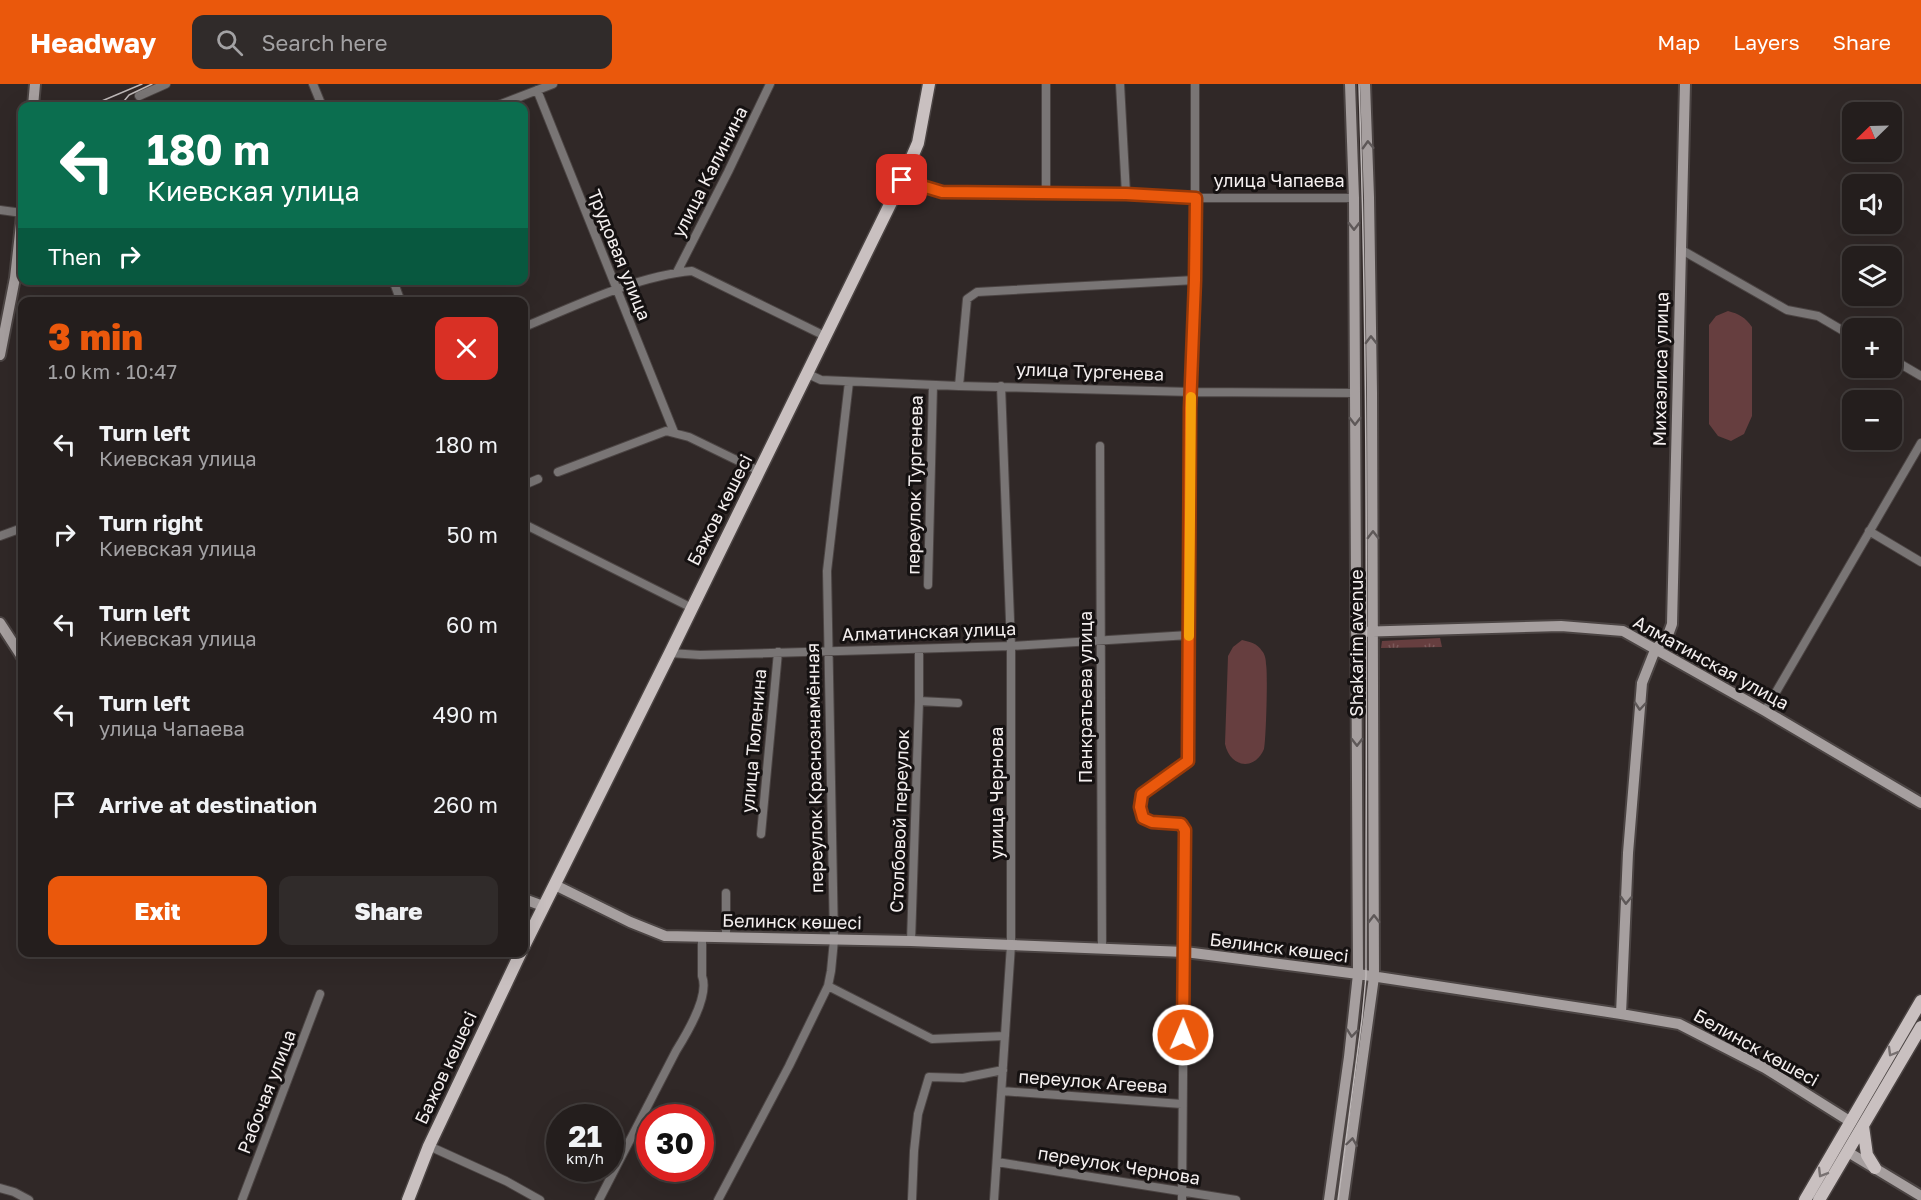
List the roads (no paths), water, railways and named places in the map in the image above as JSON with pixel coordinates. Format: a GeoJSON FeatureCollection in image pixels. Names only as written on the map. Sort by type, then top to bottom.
{"type":"FeatureCollection","features":[{"type":"Feature","properties":{"kind":"main road"},"geometry":{"type":"LineString","coordinates":[[33,102],[34,84]]}},
{"type":"Feature","properties":{"kind":"main road","name":"Бажов көшесі"},"geometry":{"type":"LineString","coordinates":[[528,938],[902,180],[918,143],[929,84]]}},
{"type":"Feature","properties":{"kind":"main road","name":"Shakarim avenue"},"geometry":{"type":"LineString","coordinates":[[1329,1200],[1348,1068],[1358,974],[1354,198],[1350,84]]}},
{"type":"Feature","properties":{"kind":"main road","name":"Shakarim avenue"},"geometry":{"type":"LineString","coordinates":[[1344,1200],[1374,977],[1372,393],[1365,84]]}},
{"type":"Feature","properties":{"kind":"main road","name":"Михаэлиса улица"},"geometry":{"type":"LineString","coordinates":[[1621,1014],[1628,853],[1642,683],[1655,650],[1668,635],[1672,624],[1685,84]]}},
{"type":"Feature","properties":{"kind":"main road","name":"улица Чапаева"},"geometry":{"type":"LineString","coordinates":[[1354,198],[1369,197]]}},
{"type":"Feature","properties":{"kind":"main road"},"geometry":{"type":"LineString","coordinates":[[0,355],[18,251]]}},
{"type":"Feature","properties":{"kind":"main road","name":"улица Тургенева"},"geometry":{"type":"LineString","coordinates":[[1355,393],[1372,393]]}},
{"type":"Feature","properties":{"kind":"main road"},"geometry":{"type":"LineString","coordinates":[[0,623],[18,651]]}},
{"type":"Feature","properties":{"kind":"main road","name":"Алматинская улица"},"geometry":{"type":"LineString","coordinates":[[1356,632],[1561,626],[1623,631],[1921,803]]}},
{"type":"Feature","properties":{"kind":"main road","name":"Белинск көшесі"},"geometry":{"type":"LineString","coordinates":[[555,885],[630,922],[665,936],[911,941],[1185,952],[1358,974],[1679,1024],[1765,1068],[1859,1126]]}},
{"type":"Feature","properties":{"kind":"main road"},"geometry":{"type":"LineString","coordinates":[[528,900],[543,906]]}},
{"type":"Feature","properties":{"kind":"main road","name":"Бажов көшесі"},"geometry":{"type":"LineString","coordinates":[[408,1200],[429,1146],[519,957]]}},
{"type":"Feature","properties":{"kind":"main road"},"geometry":{"type":"LineString","coordinates":[[1875,1168],[1868,1155],[1859,1126],[1921,1001]]}},
{"type":"Feature","properties":{"kind":"main road"},"geometry":{"type":"LineString","coordinates":[[1805,1200],[1859,1126],[1921,1027]]}},
{"type":"Feature","properties":{"kind":"main road"},"geometry":{"type":"LineString","coordinates":[[1843,1149],[1921,1196]]}},
{"type":"Feature","properties":{"kind":"main road"},"geometry":{"type":"LineString","coordinates":[[1819,1200],[1843,1149]]}},
{"type":"Feature","properties":{"kind":"street"},"geometry":{"type":"LineString","coordinates":[[139,96],[166,84]]}},
{"type":"Feature","properties":{"kind":"street"},"geometry":{"type":"LineString","coordinates":[[313,84],[320,102]]}},
{"type":"Feature","properties":{"kind":"street"},"geometry":{"type":"LineString","coordinates":[[506,102],[553,84]]}},
{"type":"Feature","properties":{"kind":"street","name":"улица Калинина"},"geometry":{"type":"LineString","coordinates":[[677,272],[770,84]]}},
{"type":"Feature","properties":{"kind":"street"},"geometry":{"type":"LineString","coordinates":[[1046,84],[1046,194]]}},
{"type":"Feature","properties":{"kind":"street"},"geometry":{"type":"LineString","coordinates":[[1120,84],[1126,194]]}},
{"type":"Feature","properties":{"kind":"street"},"geometry":{"type":"LineString","coordinates":[[1182,1196],[1185,830],[1181,824],[1152,822],[1143,818],[1140,807],[1142,794],[1188,761],[1190,408],[1196,198],[1195,84]]}},
{"type":"Feature","properties":{"kind":"street","name":"Трудовая улица"},"geometry":{"type":"LineString","coordinates":[[537,90],[674,432]]}},
{"type":"Feature","properties":{"kind":"street","name":"улица Чапаева"},"geometry":{"type":"LineString","coordinates":[[902,180],[942,192],[1126,194],[1196,198],[1354,198]]}},
{"type":"Feature","properties":{"kind":"street"},"geometry":{"type":"LineString","coordinates":[[0,210],[18,213]]}},
{"type":"Feature","properties":{"kind":"street"},"geometry":{"type":"LineString","coordinates":[[1680,249],[1787,310],[1818,316],[1842,330]]}},
{"type":"Feature","properties":{"kind":"street"},"geometry":{"type":"LineString","coordinates":[[528,325],[616,289],[677,272],[692,271],[825,336]]}},
{"type":"Feature","properties":{"kind":"street"},"geometry":{"type":"LineString","coordinates":[[959,386],[967,299],[977,292],[1195,280]]}},
{"type":"Feature","properties":{"kind":"street"},"geometry":{"type":"LineString","coordinates":[[1902,365],[1921,376]]}},
{"type":"Feature","properties":{"kind":"street","name":"улица Тургенева"},"geometry":{"type":"LineString","coordinates":[[808,374],[821,380],[959,386],[1192,392],[1355,393]]}},
{"type":"Feature","properties":{"kind":"street","name":"переулок Краснознамённая"},"geometry":{"type":"LineString","coordinates":[[718,1200],[789,1066],[828,986],[831,971],[834,940],[827,571],[849,382]]}},
{"type":"Feature","properties":{"kind":"street","name":"переулок Тургенева"},"geometry":{"type":"LineString","coordinates":[[928,585],[933,385]]}},
{"type":"Feature","properties":{"kind":"street","name":"улица Чернова"},"geometry":{"type":"LineString","coordinates":[[994,1200],[1011,945],[1011,646],[1001,386]]}},
{"type":"Feature","properties":{"kind":"street"},"geometry":{"type":"LineString","coordinates":[[558,472],[666,431],[689,437],[759,471]]}},
{"type":"Feature","properties":{"kind":"street"},"geometry":{"type":"LineString","coordinates":[[1765,711],[1921,443]]}},
{"type":"Feature","properties":{"kind":"street","name":"Панкратьева улица"},"geometry":{"type":"LineString","coordinates":[[1100,446],[1101,948]]}},
{"type":"Feature","properties":{"kind":"street"},"geometry":{"type":"LineString","coordinates":[[528,483],[538,479]]}},
{"type":"Feature","properties":{"kind":"street"},"geometry":{"type":"LineString","coordinates":[[528,526],[692,608]]}},
{"type":"Feature","properties":{"kind":"street"},"geometry":{"type":"LineString","coordinates":[[0,536],[18,529]]}},
{"type":"Feature","properties":{"kind":"street"},"geometry":{"type":"LineString","coordinates":[[1869,531],[1921,562]]}},
{"type":"Feature","properties":{"kind":"street","name":"Алматинская улица"},"geometry":{"type":"LineString","coordinates":[[670,654],[1011,646],[1189,635]]}},
{"type":"Feature","properties":{"kind":"street","name":"Столбовой переулок"},"geometry":{"type":"LineString","coordinates":[[911,941],[919,649]]}},
{"type":"Feature","properties":{"kind":"street","name":"улица Тюленина"},"geometry":{"type":"LineString","coordinates":[[760,834],[778,652]]}},
{"type":"Feature","properties":{"kind":"street"},"geometry":{"type":"LineString","coordinates":[[919,701],[958,703]]}},
{"type":"Feature","properties":{"kind":"street"},"geometry":{"type":"LineString","coordinates":[[726,893],[726,937]]}},
{"type":"Feature","properties":{"kind":"street"},"geometry":{"type":"LineString","coordinates":[[599,1200],[676,1051],[690,1029],[699,1005],[704,981],[702,936]]}},
{"type":"Feature","properties":{"kind":"street"},"geometry":{"type":"LineString","coordinates":[[828,986],[932,1039],[1005,1036]]}},
{"type":"Feature","properties":{"kind":"street","name":"Рабочая улица"},"geometry":{"type":"LineString","coordinates":[[242,1200],[320,994]]}},
{"type":"Feature","properties":{"kind":"street"},"geometry":{"type":"LineString","coordinates":[[912,1200],[918,1114],[929,1077],[963,1078],[1003,1070]]}},
{"type":"Feature","properties":{"kind":"street","name":"переулок Агеева"},"geometry":{"type":"LineString","coordinates":[[1002,1091],[1182,1104]]}},
{"type":"Feature","properties":{"kind":"street"},"geometry":{"type":"LineString","coordinates":[[429,1146],[506,1181],[540,1200]]}},
{"type":"Feature","properties":{"kind":"street","name":"переулок Чернова"},"geometry":{"type":"LineString","coordinates":[[997,1162],[1182,1196],[1236,1200]]}},
{"type":"Feature","properties":{"kind":"street"},"geometry":{"type":"LineString","coordinates":[[0,1188],[29,1200]]}},
{"type":"Feature","properties":{"kind":"tram line"},"geometry":{"type":"LineString","coordinates":[[99,102],[142,84]]}},
{"type":"Feature","properties":{"kind":"tram line"},"geometry":{"type":"LineString","coordinates":[[123,102],[129,95],[152,84]]}},
{"type":"Feature","properties":{"kind":"tram line"},"geometry":{"type":"LineString","coordinates":[[1338,1200],[1366,976],[1366,418],[1359,84]]}}]}
